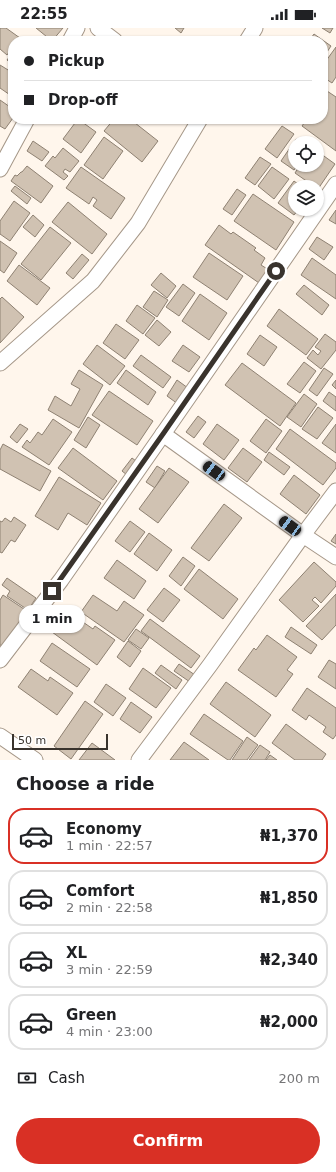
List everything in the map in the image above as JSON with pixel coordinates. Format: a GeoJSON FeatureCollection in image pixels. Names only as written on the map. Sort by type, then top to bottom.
{"type":"FeatureCollection","features":[{"type":"Feature","properties":{"kind":"street"},"geometry":{"type":"LineString","coordinates":[[98,28],[108,36]]}},
{"type":"Feature","properties":{"kind":"street"},"geometry":{"type":"LineString","coordinates":[[0,169],[24,124]]}},
{"type":"Feature","properties":{"kind":"street"},"geometry":{"type":"LineString","coordinates":[[0,363],[93,281],[138,223],[197,124]]}},
{"type":"Feature","properties":{"kind":"street"},"geometry":{"type":"LineString","coordinates":[[0,660],[61,580],[336,184]]}},
{"type":"Feature","properties":{"kind":"street"},"geometry":{"type":"LineString","coordinates":[[163,434],[336,557]]}},
{"type":"Feature","properties":{"kind":"street"},"geometry":{"type":"LineString","coordinates":[[139,760],[336,491]]}},
{"type":"Feature","properties":{"kind":"street"},"geometry":{"type":"LineString","coordinates":[[0,736],[35,760]]}},
{"type":"Feature","properties":{"kind":"building"},"geometry":{"type":"Polygon","coordinates":[[[0,28],[6,28],[17,36],[8,36],[7,55],[0,49],[0,28]]]}},
{"type":"Feature","properties":{"kind":"building"},"geometry":{"type":"Polygon","coordinates":[[[36,28],[63,28],[56,36],[46,36],[36,28]]]}},
{"type":"Feature","properties":{"kind":"building"},"geometry":{"type":"Polygon","coordinates":[[[175,28],[184,28],[181,33],[175,28]]]}},
{"type":"Feature","properties":{"kind":"building"},"geometry":{"type":"Polygon","coordinates":[[[322,28],[333,28],[330,33],[322,28]]]}},
{"type":"Feature","properties":{"kind":"building"},"geometry":{"type":"Polygon","coordinates":[[[336,47],[336,77],[332,83],[328,80],[328,58],[336,47]]]}},
{"type":"Feature","properties":{"kind":"building"},"geometry":{"type":"Polygon","coordinates":[[[0,65],[8,70],[8,94],[0,88],[0,65]]]}},
{"type":"Feature","properties":{"kind":"building"},"geometry":{"type":"Polygon","coordinates":[[[328,92],[336,97],[336,151],[324,142],[324,136],[316,136],[302,126],[303,124],[328,124],[328,92]]]}},
{"type":"Feature","properties":{"kind":"building"},"geometry":{"type":"Polygon","coordinates":[[[0,100],[8,106],[9,124],[5,129],[0,126],[0,100]]]}},
{"type":"Feature","properties":{"kind":"building"},"geometry":{"type":"Polygon","coordinates":[[[74,124],[85,124],[96,132],[81,153],[63,139],[74,124]]]}},
{"type":"Feature","properties":{"kind":"building"},"geometry":{"type":"Polygon","coordinates":[[[110,124],[136,124],[158,141],[142,162],[104,131],[110,124]]]}},
{"type":"Feature","properties":{"kind":"building"},"geometry":{"type":"Polygon","coordinates":[[[282,126],[294,134],[293,136],[288,136],[288,142],[277,158],[265,149],[282,126]]]}},
{"type":"Feature","properties":{"kind":"building"},"geometry":{"type":"Polygon","coordinates":[[[104,137],[123,151],[103,179],[84,165],[104,137]]]}},
{"type":"Feature","properties":{"kind":"building"},"geometry":{"type":"Polygon","coordinates":[[[33,141],[49,152],[42,161],[27,151],[33,141]]]}},
{"type":"Feature","properties":{"kind":"building"},"geometry":{"type":"Polygon","coordinates":[[[63,148],[79,161],[70,172],[65,169],[63,172],[68,176],[64,180],[45,166],[53,156],[55,158],[63,148]]]}},
{"type":"Feature","properties":{"kind":"building"},"geometry":{"type":"Polygon","coordinates":[[[288,151],[288,166],[281,161],[288,151]]]}},
{"type":"Feature","properties":{"kind":"building"},"geometry":{"type":"Polygon","coordinates":[[[324,156],[335,164],[324,180],[305,180],[295,173],[324,172],[324,156]]]}},
{"type":"Feature","properties":{"kind":"building"},"geometry":{"type":"Polygon","coordinates":[[[260,157],[271,164],[255,185],[245,178],[260,157]]]}},
{"type":"Feature","properties":{"kind":"building"},"geometry":{"type":"Polygon","coordinates":[[[27,166],[53,186],[41,203],[11,181],[15,175],[17,176],[27,166]]]}},
{"type":"Feature","properties":{"kind":"building"},"geometry":{"type":"Polygon","coordinates":[[[81,167],[125,198],[111,219],[93,206],[97,200],[93,197],[89,204],[66,188],[81,167]]]}},
{"type":"Feature","properties":{"kind":"building"},"geometry":{"type":"Polygon","coordinates":[[[272,167],[289,179],[274,199],[258,186],[272,167]]]}},
{"type":"Feature","properties":{"kind":"building"},"geometry":{"type":"Polygon","coordinates":[[[15,186],[31,198],[27,204],[11,191],[15,186]]]}},
{"type":"Feature","properties":{"kind":"building"},"geometry":{"type":"Polygon","coordinates":[[[237,189],[246,195],[232,215],[223,209],[237,189]]]}},
{"type":"Feature","properties":{"kind":"building"},"geometry":{"type":"Polygon","coordinates":[[[288,189],[288,210],[278,203],[288,189]]]}},
{"type":"Feature","properties":{"kind":"building"},"geometry":{"type":"Polygon","coordinates":[[[253,194],[294,222],[276,250],[234,221],[253,194]]]}},
{"type":"Feature","properties":{"kind":"building"},"geometry":{"type":"Polygon","coordinates":[[[14,201],[30,213],[10,241],[0,234],[0,221],[14,201]]]}},
{"type":"Feature","properties":{"kind":"building"},"geometry":{"type":"Polygon","coordinates":[[[68,202],[107,234],[92,254],[52,222],[68,202]]]}},
{"type":"Feature","properties":{"kind":"building"},"geometry":{"type":"Polygon","coordinates":[[[336,210],[336,224],[329,220],[336,210]]]}},
{"type":"Feature","properties":{"kind":"building"},"geometry":{"type":"Polygon","coordinates":[[[33,215],[44,225],[35,237],[23,227],[33,215]]]}},
{"type":"Feature","properties":{"kind":"building"},"geometry":{"type":"Polygon","coordinates":[[[219,225],[231,234],[233,232],[256,248],[254,250],[265,258],[261,265],[269,270],[259,283],[205,245],[219,225]]]}},
{"type":"Feature","properties":{"kind":"building"},"geometry":{"type":"Polygon","coordinates":[[[50,227],[71,243],[41,280],[21,264],[50,227]]]}},
{"type":"Feature","properties":{"kind":"building"},"geometry":{"type":"Polygon","coordinates":[[[317,237],[333,247],[324,260],[309,249],[317,237]]]}},
{"type":"Feature","properties":{"kind":"building"},"geometry":{"type":"Polygon","coordinates":[[[0,241],[17,253],[4,273],[0,270],[0,241]]]}},
{"type":"Feature","properties":{"kind":"building"},"geometry":{"type":"Polygon","coordinates":[[[209,253],[243,276],[227,300],[193,277],[209,253]]]}},
{"type":"Feature","properties":{"kind":"building"},"geometry":{"type":"Polygon","coordinates":[[[82,254],[89,260],[73,279],[66,273],[82,254]]]}},
{"type":"Feature","properties":{"kind":"building"},"geometry":{"type":"Polygon","coordinates":[[[312,258],[336,275],[336,299],[301,275],[312,258]]]}},
{"type":"Feature","properties":{"kind":"building"},"geometry":{"type":"Polygon","coordinates":[[[19,265],[50,288],[37,305],[7,281],[19,265]]]}},
{"type":"Feature","properties":{"kind":"building"},"geometry":{"type":"Polygon","coordinates":[[[161,273],[176,286],[167,298],[151,285],[161,273]]]}},
{"type":"Feature","properties":{"kind":"building"},"geometry":{"type":"Polygon","coordinates":[[[183,284],[195,293],[179,316],[166,307],[183,284]]]}},
{"type":"Feature","properties":{"kind":"building"},"geometry":{"type":"Polygon","coordinates":[[[304,285],[329,305],[322,315],[296,294],[304,285]]]}},
{"type":"Feature","properties":{"kind":"building"},"geometry":{"type":"Polygon","coordinates":[[[154,291],[168,300],[157,317],[143,307],[154,291]]]}},
{"type":"Feature","properties":{"kind":"building"},"geometry":{"type":"Polygon","coordinates":[[[200,294],[227,313],[209,340],[182,321],[200,294]]]}},
{"type":"Feature","properties":{"kind":"building"},"geometry":{"type":"Polygon","coordinates":[[[2,297],[24,317],[0,343],[0,299],[2,297]]]}},
{"type":"Feature","properties":{"kind":"building"},"geometry":{"type":"Polygon","coordinates":[[[137,305],[155,318],[143,334],[126,321],[137,305]]]}},
{"type":"Feature","properties":{"kind":"building"},"geometry":{"type":"Polygon","coordinates":[[[279,309],[318,339],[306,355],[267,326],[279,309]]]}},
{"type":"Feature","properties":{"kind":"building"},"geometry":{"type":"Polygon","coordinates":[[[157,320],[171,332],[159,346],[145,335],[157,320]]]}},
{"type":"Feature","properties":{"kind":"building"},"geometry":{"type":"Polygon","coordinates":[[[116,324],[139,340],[125,359],[103,343],[116,324]]]}},
{"type":"Feature","properties":{"kind":"building"},"geometry":{"type":"Polygon","coordinates":[[[325,334],[336,342],[336,350],[321,369],[307,358],[313,350],[318,355],[321,351],[315,347],[325,334]]]}},
{"type":"Feature","properties":{"kind":"building"},"geometry":{"type":"Polygon","coordinates":[[[260,335],[277,347],[264,366],[247,354],[260,335]]]}},
{"type":"Feature","properties":{"kind":"building"},"geometry":{"type":"Polygon","coordinates":[[[97,345],[125,366],[110,385],[83,364],[97,345]]]}},
{"type":"Feature","properties":{"kind":"building"},"geometry":{"type":"Polygon","coordinates":[[[183,345],[200,357],[189,372],[172,361],[183,345]]]}},
{"type":"Feature","properties":{"kind":"building"},"geometry":{"type":"Polygon","coordinates":[[[141,355],[171,377],[163,388],[133,366],[141,355]]]}},
{"type":"Feature","properties":{"kind":"building"},"geometry":{"type":"Polygon","coordinates":[[[304,362],[316,371],[300,393],[287,384],[304,362]]]}},
{"type":"Feature","properties":{"kind":"building"},"geometry":{"type":"Polygon","coordinates":[[[242,363],[296,403],[280,426],[225,385],[242,363]]]}},
{"type":"Feature","properties":{"kind":"building"},"geometry":{"type":"Polygon","coordinates":[[[324,368],[333,374],[317,396],[309,390],[324,368]]]}},
{"type":"Feature","properties":{"kind":"building"},"geometry":{"type":"Polygon","coordinates":[[[79,370],[103,385],[79,428],[48,410],[55,396],[71,406],[80,389],[71,384],[79,370]]]}},
{"type":"Feature","properties":{"kind":"building"},"geometry":{"type":"Polygon","coordinates":[[[126,370],[156,392],[148,405],[117,383],[126,370]]]}},
{"type":"Feature","properties":{"kind":"building"},"geometry":{"type":"Polygon","coordinates":[[[177,380],[188,388],[178,404],[167,396],[177,380]]]}},
{"type":"Feature","properties":{"kind":"building"},"geometry":{"type":"Polygon","coordinates":[[[336,380],[336,389],[332,385],[336,380]]]}},
{"type":"Feature","properties":{"kind":"building"},"geometry":{"type":"Polygon","coordinates":[[[109,391],[153,421],[137,445],[92,415],[109,391]]]}},
{"type":"Feature","properties":{"kind":"building"},"geometry":{"type":"Polygon","coordinates":[[[329,392],[336,397],[336,411],[323,401],[329,392]]]}},
{"type":"Feature","properties":{"kind":"building"},"geometry":{"type":"Polygon","coordinates":[[[304,394],[317,404],[301,427],[287,417],[304,394]]]}},
{"type":"Feature","properties":{"kind":"building"},"geometry":{"type":"Polygon","coordinates":[[[318,407],[333,418],[317,439],[302,429],[318,407]]]}},
{"type":"Feature","properties":{"kind":"building"},"geometry":{"type":"Polygon","coordinates":[[[198,416],[206,422],[194,438],[186,432],[198,416]]]}},
{"type":"Feature","properties":{"kind":"building"},"geometry":{"type":"Polygon","coordinates":[[[88,417],[100,425],[86,448],[74,440],[88,417]]]}},
{"type":"Feature","properties":{"kind":"building"},"geometry":{"type":"Polygon","coordinates":[[[53,419],[72,432],[49,465],[22,447],[27,440],[30,443],[38,432],[42,435],[53,419]]]}},
{"type":"Feature","properties":{"kind":"building"},"geometry":{"type":"Polygon","coordinates":[[[266,419],[282,431],[266,453],[250,441],[266,419]]]}},
{"type":"Feature","properties":{"kind":"building"},"geometry":{"type":"Polygon","coordinates":[[[20,424],[28,429],[17,443],[10,437],[20,424]]]}},
{"type":"Feature","properties":{"kind":"building"},"geometry":{"type":"Polygon","coordinates":[[[217,424],[239,440],[224,460],[203,444],[217,424]]]}},
{"type":"Feature","properties":{"kind":"building"},"geometry":{"type":"Polygon","coordinates":[[[336,424],[336,453],[322,443],[336,424]]]}},
{"type":"Feature","properties":{"kind":"building"},"geometry":{"type":"Polygon","coordinates":[[[290,429],[336,463],[336,468],[323,485],[276,449],[290,429]]]}},
{"type":"Feature","properties":{"kind":"building"},"geometry":{"type":"Polygon","coordinates":[[[3,444],[51,471],[40,491],[0,469],[0,450],[3,444]]]}},
{"type":"Feature","properties":{"kind":"building"},"geometry":{"type":"Polygon","coordinates":[[[73,448],[117,481],[103,500],[58,468],[73,448]]]}},
{"type":"Feature","properties":{"kind":"building"},"geometry":{"type":"Polygon","coordinates":[[[243,448],[262,462],[247,482],[228,468],[243,448]]]}},
{"type":"Feature","properties":{"kind":"building"},"geometry":{"type":"Polygon","coordinates":[[[269,452],[290,467],[284,475],[264,460],[269,452]]]}},
{"type":"Feature","properties":{"kind":"building"},"geometry":{"type":"Polygon","coordinates":[[[132,458],[136,461],[127,475],[122,471],[132,458]]]}},
{"type":"Feature","properties":{"kind":"building"},"geometry":{"type":"Polygon","coordinates":[[[157,466],[165,471],[155,488],[146,482],[157,466]]]}},
{"type":"Feature","properties":{"kind":"building"},"geometry":{"type":"Polygon","coordinates":[[[169,468],[189,482],[158,523],[139,509],[169,468]]]}},
{"type":"Feature","properties":{"kind":"building"},"geometry":{"type":"Polygon","coordinates":[[[294,475],[320,495],[306,514],[280,494],[294,475]]]}},
{"type":"Feature","properties":{"kind":"building"},"geometry":{"type":"Polygon","coordinates":[[[59,477],[101,503],[87,525],[68,513],[58,530],[35,516],[59,477]]]}},
{"type":"Feature","properties":{"kind":"building"},"geometry":{"type":"Polygon","coordinates":[[[224,504],[242,518],[209,561],[191,548],[224,504]]]}},
{"type":"Feature","properties":{"kind":"building"},"geometry":{"type":"Polygon","coordinates":[[[14,517],[26,525],[15,542],[11,540],[2,553],[0,552],[0,521],[2,522],[5,518],[11,522],[14,517]]]}},
{"type":"Feature","properties":{"kind":"building"},"geometry":{"type":"Polygon","coordinates":[[[130,521],[145,532],[130,552],[115,541],[130,521]]]}},
{"type":"Feature","properties":{"kind":"building"},"geometry":{"type":"Polygon","coordinates":[[[149,533],[172,550],[157,571],[134,554],[149,533]]]}},
{"type":"Feature","properties":{"kind":"building"},"geometry":{"type":"Polygon","coordinates":[[[336,534],[336,544],[331,541],[336,534]]]}},
{"type":"Feature","properties":{"kind":"building"},"geometry":{"type":"Polygon","coordinates":[[[183,557],[195,566],[181,586],[169,576],[183,557]]]}},
{"type":"Feature","properties":{"kind":"building"},"geometry":{"type":"Polygon","coordinates":[[[117,560],[146,581],[134,599],[104,578],[117,560]]]}},
{"type":"Feature","properties":{"kind":"building"},"geometry":{"type":"Polygon","coordinates":[[[314,562],[336,582],[336,586],[321,603],[315,597],[312,600],[319,606],[303,622],[279,600],[314,562]]]}},
{"type":"Feature","properties":{"kind":"building"},"geometry":{"type":"Polygon","coordinates":[[[199,569],[238,599],[223,619],[184,589],[199,569]]]}},
{"type":"Feature","properties":{"kind":"building"},"geometry":{"type":"Polygon","coordinates":[[[7,578],[36,598],[28,610],[7,596],[10,591],[2,585],[7,578]]]}},
{"type":"Feature","properties":{"kind":"building"},"geometry":{"type":"Polygon","coordinates":[[[164,588],[180,600],[163,622],[147,610],[164,588]]]}},
{"type":"Feature","properties":{"kind":"building"},"geometry":{"type":"Polygon","coordinates":[[[336,594],[336,625],[322,640],[306,626],[336,594]]]}},
{"type":"Feature","properties":{"kind":"building"},"geometry":{"type":"Polygon","coordinates":[[[3,595],[27,611],[2,646],[0,645],[0,600],[3,595]]]}},
{"type":"Feature","properties":{"kind":"building"},"geometry":{"type":"Polygon","coordinates":[[[93,595],[117,611],[124,601],[144,615],[124,642],[81,612],[93,595]]]}},
{"type":"Feature","properties":{"kind":"building"},"geometry":{"type":"Polygon","coordinates":[[[67,611],[93,629],[95,626],[115,640],[97,665],[52,632],[67,611]]]}},
{"type":"Feature","properties":{"kind":"building"},"geometry":{"type":"Polygon","coordinates":[[[150,619],[200,656],[191,668],[141,631],[150,619]]]}},
{"type":"Feature","properties":{"kind":"building"},"geometry":{"type":"Polygon","coordinates":[[[291,627],[317,645],[311,654],[285,637],[291,627]]]}},
{"type":"Feature","properties":{"kind":"building"},"geometry":{"type":"Polygon","coordinates":[[[136,629],[149,638],[141,649],[128,640],[136,629]]]}},
{"type":"Feature","properties":{"kind":"building"},"geometry":{"type":"Polygon","coordinates":[[[267,635],[297,657],[287,670],[293,674],[276,697],[238,670],[254,648],[256,650],[267,635]]]}},
{"type":"Feature","properties":{"kind":"building"},"geometry":{"type":"Polygon","coordinates":[[[128,641],[141,651],[130,667],[117,657],[128,641]]]}},
{"type":"Feature","properties":{"kind":"building"},"geometry":{"type":"Polygon","coordinates":[[[52,643],[90,669],[77,687],[40,661],[52,643]]]}},
{"type":"Feature","properties":{"kind":"building"},"geometry":{"type":"Polygon","coordinates":[[[329,660],[336,664],[336,689],[318,677],[329,660]]]}},
{"type":"Feature","properties":{"kind":"building"},"geometry":{"type":"Polygon","coordinates":[[[179,664],[195,675],[190,682],[174,671],[179,664]]]}},
{"type":"Feature","properties":{"kind":"building"},"geometry":{"type":"Polygon","coordinates":[[[161,665],[182,680],[176,689],[155,673],[161,665]]]}},
{"type":"Feature","properties":{"kind":"building"},"geometry":{"type":"Polygon","coordinates":[[[143,668],[171,688],[156,708],[129,689],[143,668]]]}},
{"type":"Feature","properties":{"kind":"building"},"geometry":{"type":"Polygon","coordinates":[[[31,669],[48,681],[50,677],[73,693],[57,715],[18,687],[31,669]]]}},
{"type":"Feature","properties":{"kind":"building"},"geometry":{"type":"Polygon","coordinates":[[[226,682],[271,715],[255,737],[210,704],[226,682]]]}},
{"type":"Feature","properties":{"kind":"building"},"geometry":{"type":"Polygon","coordinates":[[[106,684],[126,698],[113,716],[94,702],[106,684]]]}},
{"type":"Feature","properties":{"kind":"building"},"geometry":{"type":"Polygon","coordinates":[[[307,688],[336,708],[336,735],[333,739],[323,732],[326,727],[309,715],[306,720],[292,710],[307,688]]]}},
{"type":"Feature","properties":{"kind":"building"},"geometry":{"type":"Polygon","coordinates":[[[85,701],[103,714],[71,759],[54,746],[85,701]]]}},
{"type":"Feature","properties":{"kind":"building"},"geometry":{"type":"Polygon","coordinates":[[[131,702],[152,717],[140,733],[120,719],[131,702]]]}},
{"type":"Feature","properties":{"kind":"building"},"geometry":{"type":"Polygon","coordinates":[[[204,714],[243,741],[230,760],[190,734],[204,714]]]}},
{"type":"Feature","properties":{"kind":"building"},"geometry":{"type":"Polygon","coordinates":[[[286,724],[326,754],[322,760],[295,760],[272,743],[286,724]]]}},
{"type":"Feature","properties":{"kind":"building"},"geometry":{"type":"Polygon","coordinates":[[[247,737],[258,745],[247,760],[232,760],[247,737]]]}},
{"type":"Feature","properties":{"kind":"building"},"geometry":{"type":"Polygon","coordinates":[[[184,742],[209,760],[170,760],[184,742]]]}},
{"type":"Feature","properties":{"kind":"building"},"geometry":{"type":"Polygon","coordinates":[[[92,743],[115,760],[79,760],[92,743]]]}},
{"type":"Feature","properties":{"kind":"building"},"geometry":{"type":"Polygon","coordinates":[[[260,745],[270,752],[265,760],[249,760],[260,745]]]}},
{"type":"Feature","properties":{"kind":"building"},"geometry":{"type":"Polygon","coordinates":[[[270,755],[277,760],[266,760],[270,755]]]}},
{"type":"Feature","properties":{"kind":"route"},"geometry":{"type":"LineString","coordinates":[[52,591],[276,271]]}}]}
